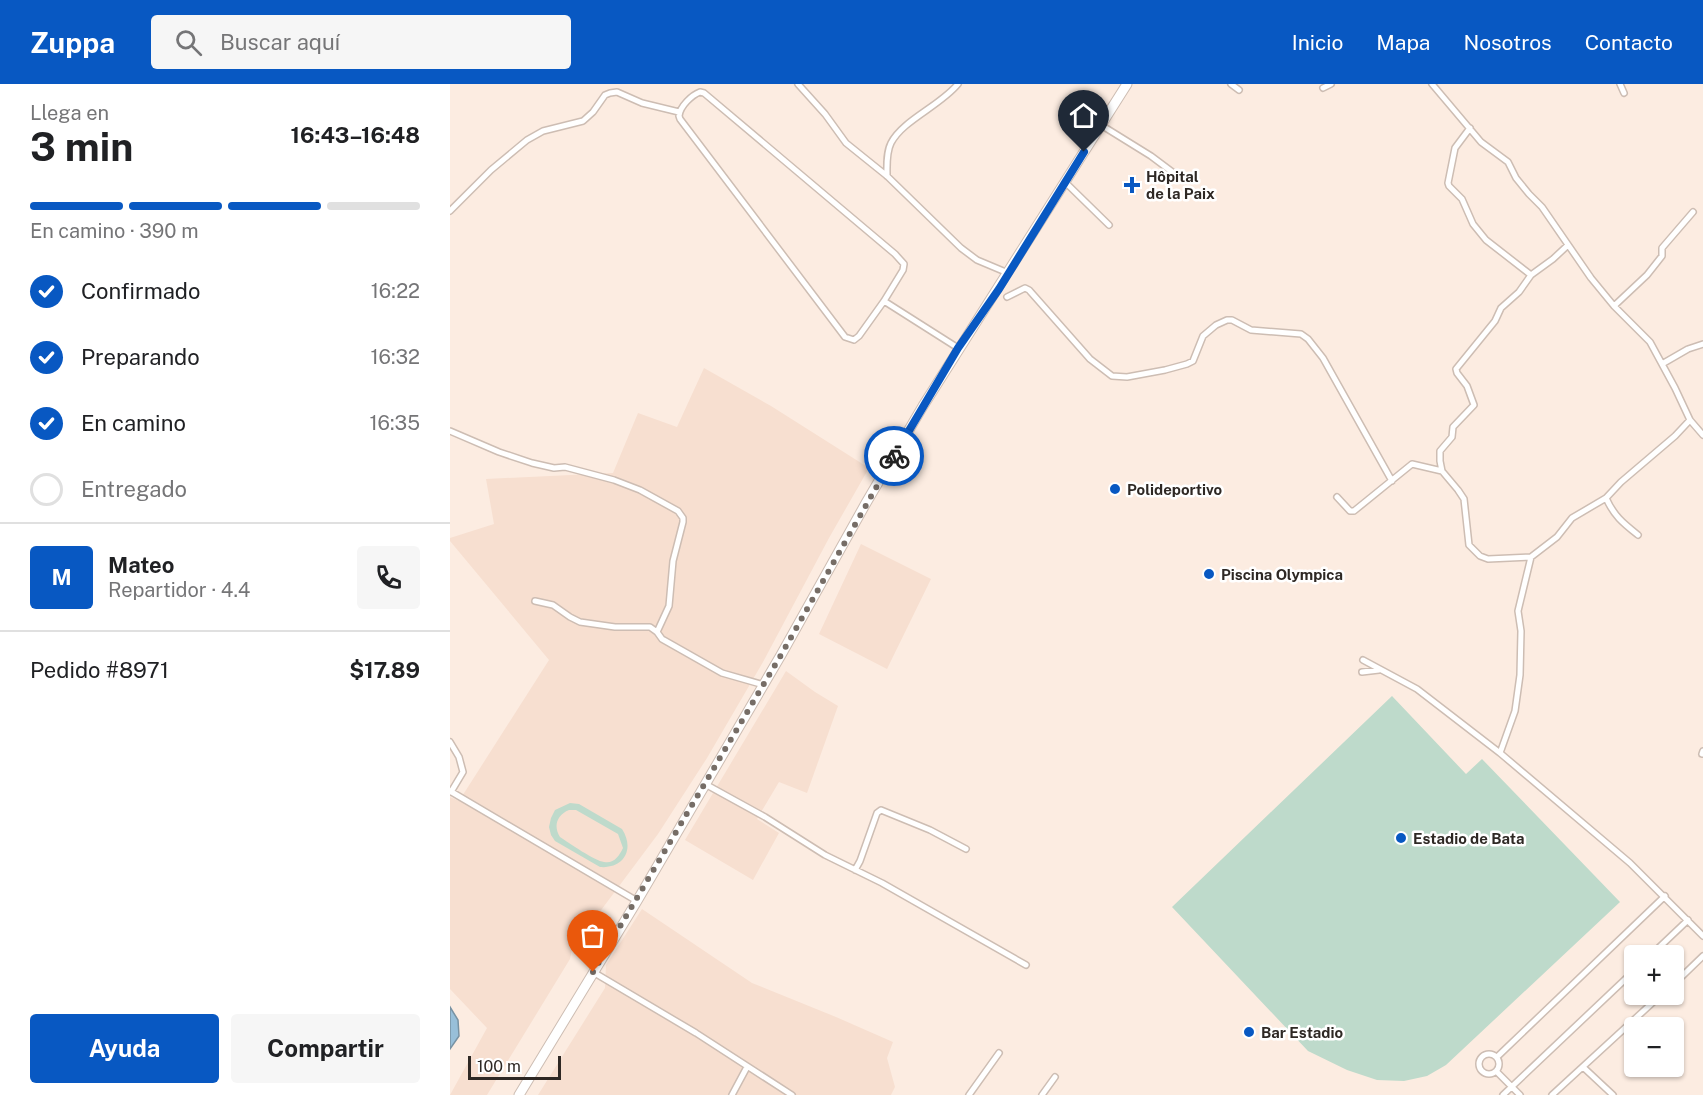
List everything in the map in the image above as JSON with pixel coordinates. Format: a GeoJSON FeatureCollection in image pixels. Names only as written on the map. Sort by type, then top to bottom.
{"type":"FeatureCollection","features":[{"type":"Feature","properties":{"kind":"main road"},"geometry":{"type":"LineString","coordinates":[[519,1095],[764,685],[880,479],[958,348],[1127,84]]}},
{"type":"Feature","properties":{"kind":"street"},"geometry":{"type":"LineString","coordinates":[[798,84],[825,114],[846,143],[887,176],[962,248],[977,260],[1008,273]]}},
{"type":"Feature","properties":{"kind":"street"},"geometry":{"type":"LineString","coordinates":[[887,176],[888,153],[896,137],[903,129],[948,95],[958,84]]}},
{"type":"Feature","properties":{"kind":"street"},"geometry":{"type":"LineString","coordinates":[[1231,84],[1239,90]]}},
{"type":"Feature","properties":{"kind":"street"},"geometry":{"type":"LineString","coordinates":[[1323,88],[1331,84]]}},
{"type":"Feature","properties":{"kind":"street"},"geometry":{"type":"LineString","coordinates":[[1432,84],[1481,142],[1508,162],[1520,184],[1542,207],[1591,278],[1614,306],[1650,342],[1690,420],[1703,435]]}},
{"type":"Feature","properties":{"kind":"street"},"geometry":{"type":"LineString","coordinates":[[1620,84],[1624,93]]}},
{"type":"Feature","properties":{"kind":"street"},"geometry":{"type":"LineString","coordinates":[[450,211],[484,176],[527,140],[543,131],[579,123],[593,112],[603,98],[610,93],[617,92],[642,102],[679,111]]}},
{"type":"Feature","properties":{"kind":"street"},"geometry":{"type":"LineString","coordinates":[[696,93],[704,93],[896,254],[904,264],[903,270],[884,301],[854,340],[845,337],[680,119],[679,111],[696,93]]}},
{"type":"Feature","properties":{"kind":"street"},"geometry":{"type":"LineString","coordinates":[[1101,125],[1151,156],[1183,180]]}},
{"type":"Feature","properties":{"kind":"street"},"geometry":{"type":"LineString","coordinates":[[1470,128],[1455,148],[1449,186],[1462,199],[1473,224],[1486,240],[1531,275]]}},
{"type":"Feature","properties":{"kind":"street"},"geometry":{"type":"LineString","coordinates":[[1065,182],[1109,225]]}},
{"type":"Feature","properties":{"kind":"street"},"geometry":{"type":"LineString","coordinates":[[1614,306],[1647,275],[1662,256],[1662,248],[1693,212]]}},
{"type":"Feature","properties":{"kind":"street"},"geometry":{"type":"LineString","coordinates":[[1568,245],[1531,275],[1519,292],[1501,308],[1495,321],[1456,369],[1467,386],[1474,405],[1454,427],[1452,436],[1440,451],[1440,460],[1442,471],[1464,499],[1469,545],[1480,556],[1488,559],[1531,557],[1557,537],[1572,518],[1606,498],[1621,482],[1654,456],[1690,420]]}},
{"type":"Feature","properties":{"kind":"street"},"geometry":{"type":"LineString","coordinates":[[1007,297],[1024,288],[1029,290],[1090,359],[1112,376],[1127,377],[1187,364],[1193,361],[1203,336],[1216,325],[1227,320],[1233,320],[1251,330],[1301,334],[1323,358],[1392,481]]}},
{"type":"Feature","properties":{"kind":"street"},"geometry":{"type":"LineString","coordinates":[[884,301],[958,348]]}},
{"type":"Feature","properties":{"kind":"street"},"geometry":{"type":"LineString","coordinates":[[1662,364],[1688,349],[1703,344]]}},
{"type":"Feature","properties":{"kind":"street"},"geometry":{"type":"LineString","coordinates":[[450,431],[532,463],[554,468],[565,467],[614,480],[640,490],[678,511],[683,522],[673,561],[669,606],[657,632]]}},
{"type":"Feature","properties":{"kind":"street"},"geometry":{"type":"LineString","coordinates":[[1337,497],[1354,511],[1414,464],[1442,471]]}},
{"type":"Feature","properties":{"kind":"street"},"geometry":{"type":"LineString","coordinates":[[1606,498],[1612,512],[1638,535]]}},
{"type":"Feature","properties":{"kind":"street"},"geometry":{"type":"LineString","coordinates":[[1500,753],[1515,711],[1520,675],[1521,631],[1518,610],[1531,557]]}},
{"type":"Feature","properties":{"kind":"street"},"geometry":{"type":"LineString","coordinates":[[535,602],[553,605],[580,622],[615,627],[650,627],[662,639],[722,673],[764,685]]}},
{"type":"Feature","properties":{"kind":"street"},"geometry":{"type":"LineString","coordinates":[[1364,660],[1417,689],[1500,753],[1630,863],[1703,936]]}},
{"type":"Feature","properties":{"kind":"street"},"geometry":{"type":"LineString","coordinates":[[1362,672],[1380,670]]}},
{"type":"Feature","properties":{"kind":"street"},"geometry":{"type":"LineString","coordinates":[[450,742],[459,757],[463,772],[451,791],[637,901]]}},
{"type":"Feature","properties":{"kind":"street"},"geometry":{"type":"LineString","coordinates":[[705,784],[765,817],[825,855],[882,883],[1026,965]]}},
{"type":"Feature","properties":{"kind":"street"},"geometry":{"type":"LineString","coordinates":[[855,870],[880,810],[930,830],[966,849]]}},
{"type":"Feature","properties":{"kind":"street"},"geometry":{"type":"LineString","coordinates":[[1497,1057],[1665,896]]}},
{"type":"Feature","properties":{"kind":"street"},"geometry":{"type":"LineString","coordinates":[[1662,945],[1688,920]]}},
{"type":"Feature","properties":{"kind":"street"},"geometry":{"type":"LineString","coordinates":[[1684,974],[1703,956]]}},
{"type":"Feature","properties":{"kind":"street"},"geometry":{"type":"LineString","coordinates":[[593,972],[696,1033],[792,1095]]}},
{"type":"Feature","properties":{"kind":"street"},"geometry":{"type":"LineString","coordinates":[[1503,1095],[1624,980]]}},
{"type":"Feature","properties":{"kind":"street"},"geometry":{"type":"LineString","coordinates":[[1552,1095],[1650,1005]]}},
{"type":"Feature","properties":{"kind":"street"},"geometry":{"type":"LineString","coordinates":[[969,1095],[999,1053]]}},
{"type":"Feature","properties":{"kind":"street"},"geometry":{"type":"LineString","coordinates":[[1491,1054],[1497,1057],[1499,1066],[1496,1071],[1491,1074],[1485,1073],[1479,1065],[1481,1059],[1491,1054]]}},
{"type":"Feature","properties":{"kind":"street"},"geometry":{"type":"LineString","coordinates":[[732,1095],[747,1067]]}},
{"type":"Feature","properties":{"kind":"street"},"geometry":{"type":"LineString","coordinates":[[1583,1067],[1613,1095]]}},
{"type":"Feature","properties":{"kind":"street"},"geometry":{"type":"LineString","coordinates":[[1496,1071],[1520,1095]]}},
{"type":"Feature","properties":{"kind":"street"},"geometry":{"type":"LineString","coordinates":[[1042,1095],[1055,1077]]}},
{"type":"Feature","properties":{"kind":"shaded area"},"geometry":{"type":"Polygon","coordinates":[[[704,368],[771,406],[869,468],[763,662],[707,758],[658,834],[572,949],[570,959],[487,1095],[450,1095],[487,1028],[450,989],[450,797],[459,801],[549,660],[450,541],[450,538],[494,524],[486,479],[613,473],[638,413],[677,427],[704,368]]]}},
{"type":"Feature","properties":{"kind":"shaded area"},"geometry":{"type":"Polygon","coordinates":[[[861,544],[931,579],[887,669],[819,634],[861,544]]]}},
{"type":"Feature","properties":{"kind":"shaded area"},"geometry":{"type":"Polygon","coordinates":[[[786,671],[838,706],[807,793],[779,782],[757,819],[779,833],[753,880],[685,840],[786,671]]]}},
{"type":"Feature","properties":{"kind":"shaded area"},"geometry":{"type":"Polygon","coordinates":[[[642,909],[752,983],[893,1042],[887,1058],[895,1087],[891,1095],[538,1095],[605,988],[606,965],[642,909]]]}},
{"type":"Feature","properties":{"kind":"green space","name":"Estadio de Bata"},"geometry":{"type":"Polygon","coordinates":[[[1392,696],[1466,774],[1482,759],[1620,902],[1446,1065],[1427,1076],[1404,1081],[1377,1080],[1347,1070],[1308,1051],[1172,907],[1392,696]]]}},
{"type":"Feature","properties":{"kind":"green space"},"geometry":{"type":"Polygon","coordinates":[[[570,803],[579,804],[622,829],[627,844],[625,856],[615,865],[600,867],[555,841],[549,827],[555,810],[570,803]],[[576,810],[565,812],[557,821],[560,837],[600,861],[611,862],[616,859],[623,848],[618,834],[576,810]]]}},
{"type":"Feature","properties":{"kind":"water"},"geometry":{"type":"Polygon","coordinates":[[[450,1007],[458,1020],[459,1036],[450,1049],[450,1007]]]}},
{"type":"Feature","properties":{"kind":"way so far"},"geometry":{"type":"LineString","coordinates":[[593,972],[781,655],[894,456]]}},
{"type":"Feature","properties":{"kind":"place","name":"Hôpital de la Paix"},"geometry":{"type":"Point","coordinates":[1132,185]}},
{"type":"Feature","properties":{"kind":"place","name":"Polideportivo"},"geometry":{"type":"Point","coordinates":[1115,489]}},
{"type":"Feature","properties":{"kind":"place","name":"Piscina Olympica"},"geometry":{"type":"Point","coordinates":[1209,574]}},
{"type":"Feature","properties":{"kind":"place","name":"Estadio de Bata"},"geometry":{"type":"Point","coordinates":[1401,838]}},
{"type":"Feature","properties":{"kind":"place","name":"Bar Estadio"},"geometry":{"type":"Point","coordinates":[1249,1032]}},
{"type":"Feature","properties":{"kind":"route"},"geometry":{"type":"LineString","coordinates":[[894,456],[958,348],[999,289],[1084,152]]}}]}
